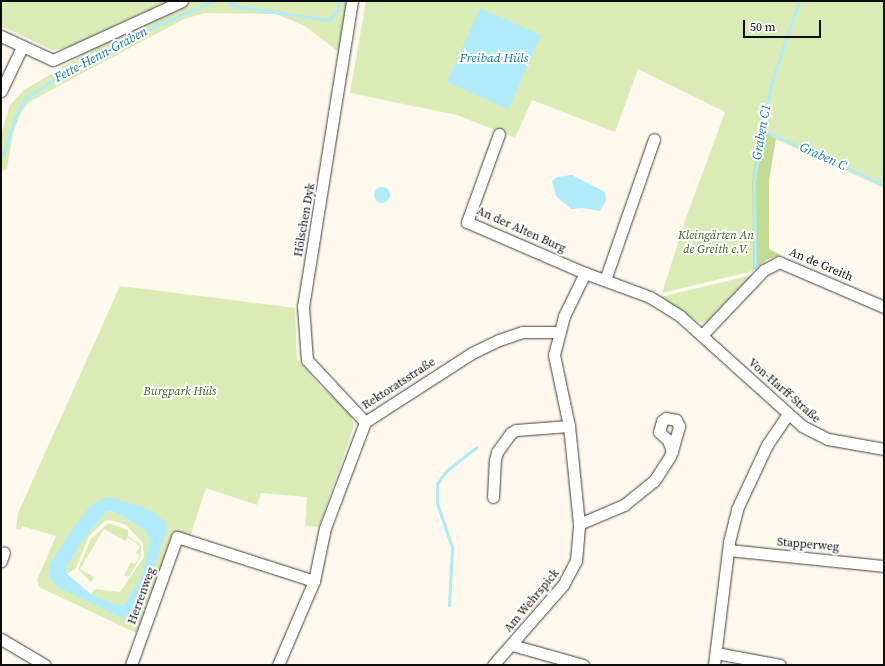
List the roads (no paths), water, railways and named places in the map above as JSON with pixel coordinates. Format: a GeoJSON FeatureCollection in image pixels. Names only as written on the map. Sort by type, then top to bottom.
{"type":"FeatureCollection","features":[{"type":"Feature","properties":{"kind":"street"},"geometry":{"type":"LineString","coordinates":[[1,36],[53,60],[182,1]]}},
{"type":"Feature","properties":{"kind":"street","name":"Hölschen Dyk"},"geometry":{"type":"LineString","coordinates":[[352,1],[303,306],[307,360],[365,422]]}},
{"type":"Feature","properties":{"kind":"street"},"geometry":{"type":"LineString","coordinates":[[1,90],[22,47]]}},
{"type":"Feature","properties":{"kind":"street","name":"An der Alten Burg"},"geometry":{"type":"LineString","coordinates":[[498,134],[467,222],[585,273],[650,297],[680,316],[702,335]]}},
{"type":"Feature","properties":{"kind":"street"},"geometry":{"type":"LineString","coordinates":[[605,280],[654,140]]}},
{"type":"Feature","properties":{"kind":"street","name":"An de Greith"},"geometry":{"type":"LineString","coordinates":[[702,335],[764,270],[780,262],[884,307]]}},
{"type":"Feature","properties":{"kind":"street","name":"Am Wehrspick"},"geometry":{"type":"LineString","coordinates":[[493,665],[512,645],[570,574],[579,543],[569,426],[554,355],[558,332],[585,273]]}},
{"type":"Feature","properties":{"kind":"street","name":"Rektoratsstraße"},"geometry":{"type":"LineString","coordinates":[[278,665],[314,581],[325,528],[365,422],[472,353],[499,340],[522,332],[558,332]]}},
{"type":"Feature","properties":{"kind":"street","name":"Von-Harff-Straße"},"geometry":{"type":"LineString","coordinates":[[702,335],[788,414],[813,433],[828,439],[884,449]]}},
{"type":"Feature","properties":{"kind":"street"},"geometry":{"type":"LineString","coordinates":[[714,665],[728,550],[737,509],[770,440],[788,414]]}},
{"type":"Feature","properties":{"kind":"street"},"geometry":{"type":"LineString","coordinates":[[493,497],[495,460],[497,452],[511,433],[516,430],[569,426]]}},
{"type":"Feature","properties":{"kind":"street"},"geometry":{"type":"LineString","coordinates":[[578,524],[624,505],[640,495],[664,469],[672,451]]}},
{"type":"Feature","properties":{"kind":"street","name":"Herrenweg"},"geometry":{"type":"LineString","coordinates":[[132,665],[177,537],[314,581]]}},
{"type":"Feature","properties":{"kind":"street","name":"Stapperweg"},"geometry":{"type":"LineString","coordinates":[[728,550],[884,566]]}},
{"type":"Feature","properties":{"kind":"street"},"geometry":{"type":"LineString","coordinates":[[1,639],[45,665]]}},
{"type":"Feature","properties":{"kind":"street"},"geometry":{"type":"LineString","coordinates":[[512,645],[583,665]]}},
{"type":"Feature","properties":{"kind":"street"},"geometry":{"type":"LineString","coordinates":[[716,653],[780,665]]}},
{"type":"Feature","properties":{"kind":"water","name":"Freibad Hüls"},"geometry":{"type":"Polygon","coordinates":[[[480,8],[541,35],[508,109],[447,82],[480,8]]]}},
{"type":"Feature","properties":{"kind":"water"},"geometry":{"type":"Polygon","coordinates":[[[572,175],[605,192],[606,201],[600,211],[582,208],[571,209],[556,196],[552,181],[557,177],[572,175]]]}},
{"type":"Feature","properties":{"kind":"water"},"geometry":{"type":"Polygon","coordinates":[[[382,187],[389,192],[390,195],[385,202],[382,203],[375,198],[374,195],[379,188],[382,187]]]}},
{"type":"Feature","properties":{"kind":"water"},"geometry":{"type":"Polygon","coordinates":[[[111,497],[150,510],[165,521],[167,529],[146,591],[130,616],[120,617],[58,587],[50,579],[49,566],[69,534],[90,506],[103,498],[111,497]],[[107,511],[82,542],[66,568],[67,574],[91,594],[117,605],[124,605],[142,576],[150,539],[145,530],[114,512],[107,511]]]}},
{"type":"Feature","properties":{"kind":"waterway","name":"Fette-Henn-Graben"},"geometry":{"type":"LineString","coordinates":[[3,156],[14,119],[25,99],[70,69],[157,25],[215,1]]}},
{"type":"Feature","properties":{"kind":"waterway","name":"Fette-Henn-Graben"},"geometry":{"type":"LineString","coordinates":[[228,1],[234,6],[329,20],[338,9],[339,1]]}},
{"type":"Feature","properties":{"kind":"waterway","name":"Graben C"},"geometry":{"type":"LineString","coordinates":[[755,268],[754,180],[771,84],[799,1]]}},
{"type":"Feature","properties":{"kind":"waterway","name":"Graben C"},"geometry":{"type":"LineString","coordinates":[[763,130],[884,185]]}},
{"type":"Feature","properties":{"kind":"waterway"},"geometry":{"type":"LineString","coordinates":[[449,605],[452,547],[437,503],[437,484],[446,471],[477,447]]}},
{"type":"Feature","properties":{"kind":"water label","name":"Graben C1"},"geometry":{"type":"Point","coordinates":[762,132]}},
{"type":"Feature","properties":{"kind":"park label","name":"Kleingärten An de Greith e.V."},"geometry":{"type":"Point","coordinates":[716,243]}},
{"type":"Feature","properties":{"kind":"park label","name":"Burgpark Hüls"},"geometry":{"type":"Point","coordinates":[180,392]}}]}
